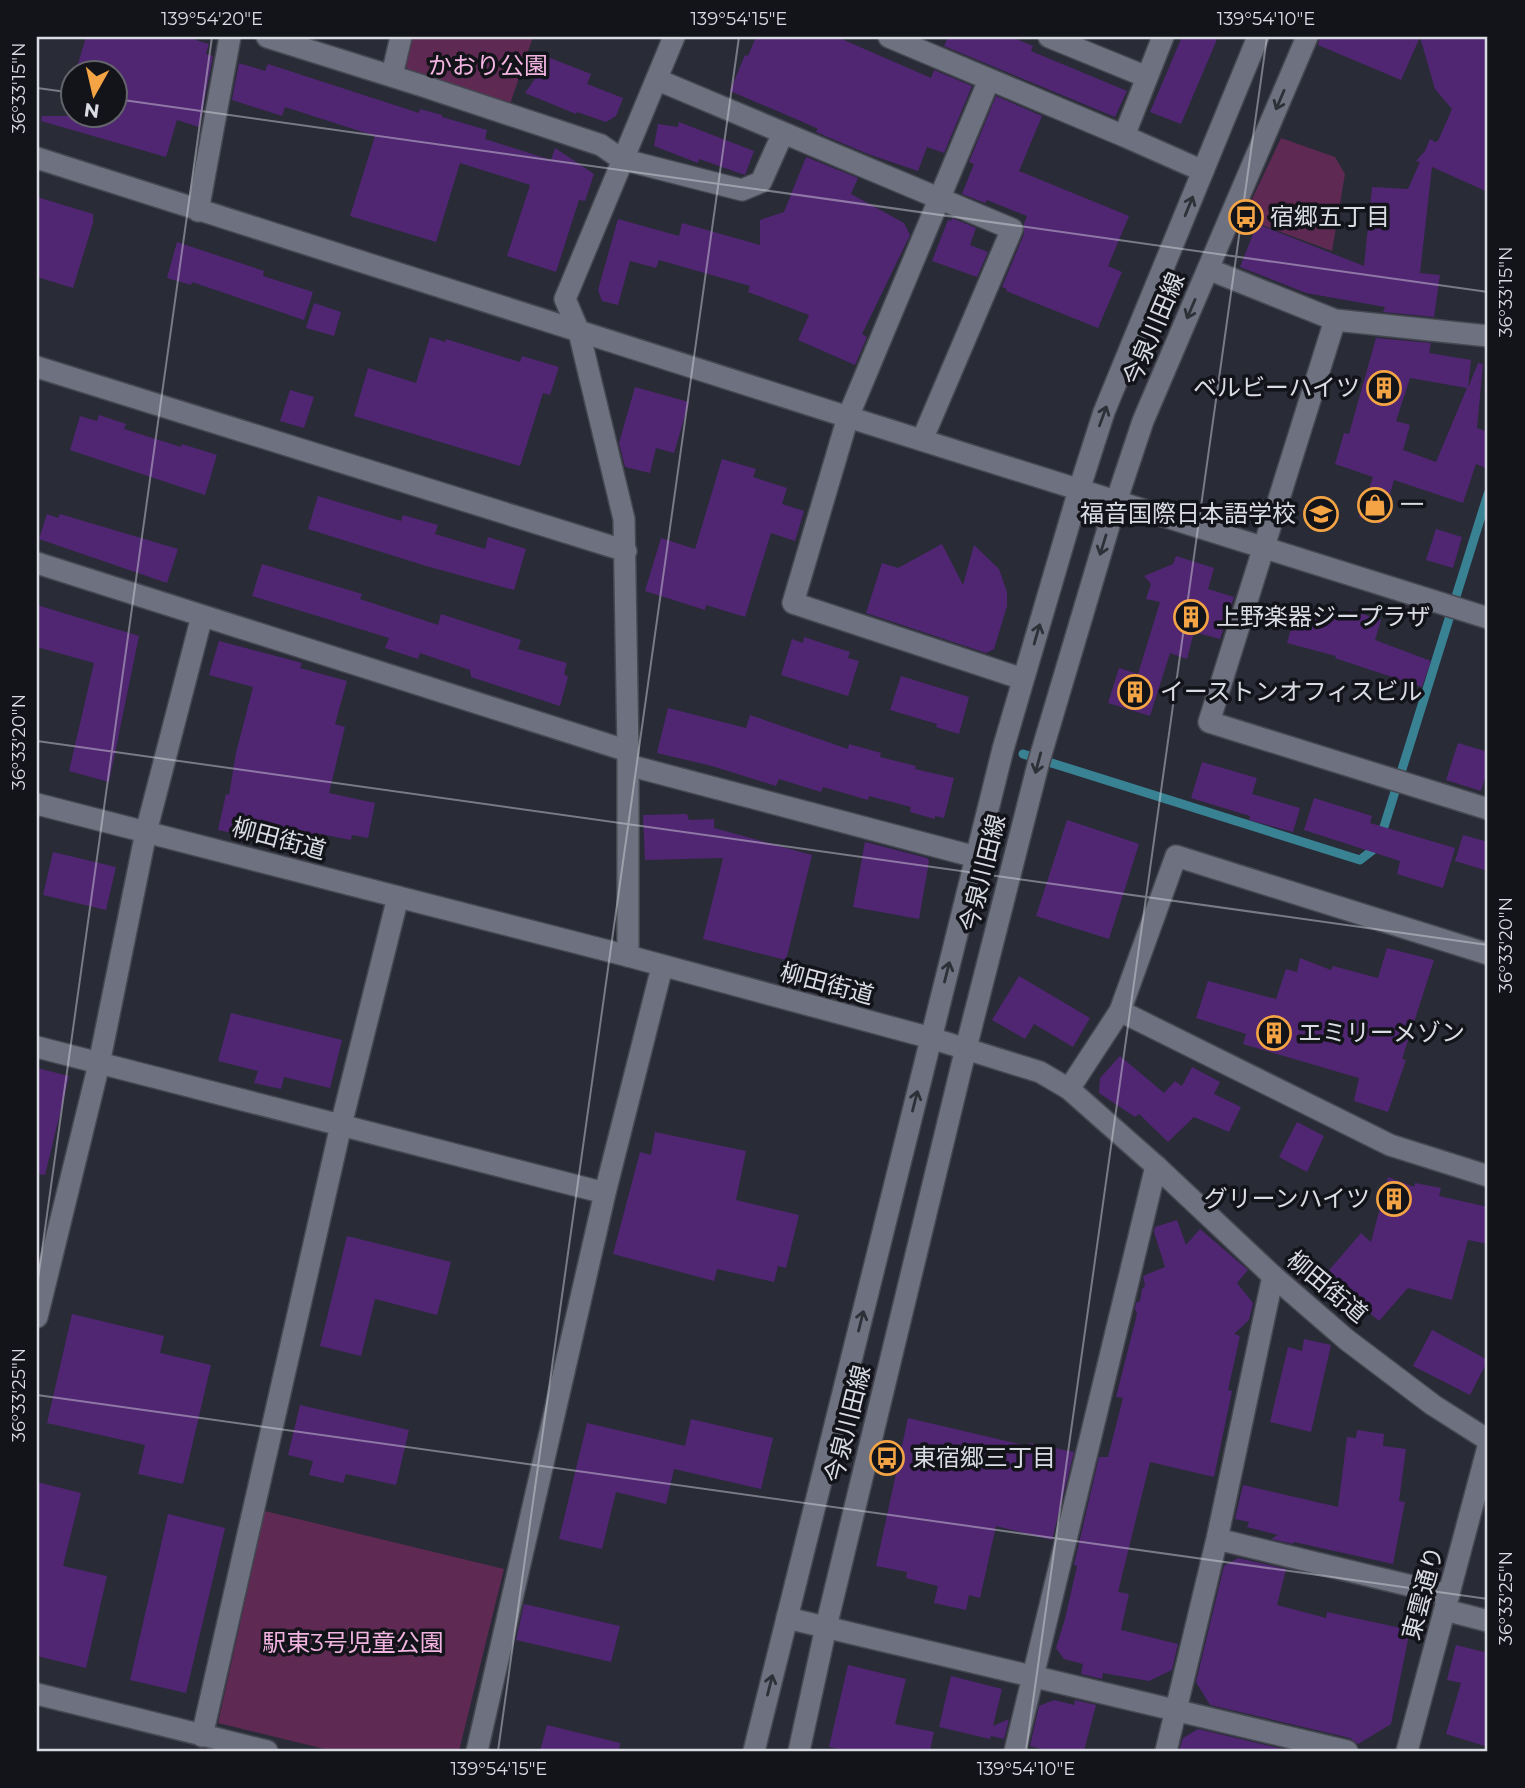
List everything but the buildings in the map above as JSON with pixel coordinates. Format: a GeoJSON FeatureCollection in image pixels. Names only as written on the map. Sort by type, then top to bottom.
{"type":"FeatureCollection","features":[{"type":"Feature","properties":{"kind":"street"},"geometry":{"type":"LineString","coordinates":[[198,211],[230,37]]}},
{"type":"Feature","properties":{"kind":"street"},"geometry":{"type":"LineString","coordinates":[[267,37],[392,75],[601,145],[621,159],[743,190],[761,182],[783,133]]}},
{"type":"Feature","properties":{"kind":"street"},"geometry":{"type":"LineString","coordinates":[[392,75],[401,37]]}},
{"type":"Feature","properties":{"kind":"street"},"geometry":{"type":"LineString","coordinates":[[628,956],[624,519],[579,332],[565,299],[674,37]]}},
{"type":"Feature","properties":{"kind":"street"},"geometry":{"type":"LineString","coordinates":[[888,37],[1203,171]]}},
{"type":"Feature","properties":{"kind":"street"},"geometry":{"type":"LineString","coordinates":[[1049,37],[1147,77]]}},
{"type":"Feature","properties":{"kind":"street"},"geometry":{"type":"LineString","coordinates":[[1124,136],[1163,37]]}},
{"type":"Feature","properties":{"kind":"street","name":"今泉川田線"},"geometry":{"type":"LineString","coordinates":[[754,1751],[1023,679],[1104,412],[1258,37]]}},
{"type":"Feature","properties":{"kind":"street","name":"今泉川田線"},"geometry":{"type":"LineString","coordinates":[[799,1751],[826,1627],[966,1048],[1039,761],[1116,502],[1143,421],[1307,37]]}},
{"type":"Feature","properties":{"kind":"street"},"geometry":{"type":"LineString","coordinates":[[989,79],[848,417],[793,603],[1023,679]]}},
{"type":"Feature","properties":{"kind":"street"},"geometry":{"type":"LineString","coordinates":[[658,80],[1012,229],[922,440]]}},
{"type":"Feature","properties":{"kind":"street"},"geometry":{"type":"LineString","coordinates":[[37,158],[1488,618]]}},
{"type":"Feature","properties":{"kind":"street"},"geometry":{"type":"LineString","coordinates":[[1208,269],[1335,320],[1488,336]]}},
{"type":"Feature","properties":{"kind":"street"},"geometry":{"type":"LineString","coordinates":[[1335,320],[1209,722],[1488,809]]}},
{"type":"Feature","properties":{"kind":"street"},"geometry":{"type":"LineString","coordinates":[[37,367],[626,551]]}},
{"type":"Feature","properties":{"kind":"street"},"geometry":{"type":"LineString","coordinates":[[37,563],[628,758],[976,858]]}},
{"type":"Feature","properties":{"kind":"street"},"geometry":{"type":"LineString","coordinates":[[37,1317],[99,1064],[146,832],[202,616]]}},
{"type":"Feature","properties":{"kind":"street","name":"柳田街道"},"geometry":{"type":"LineString","coordinates":[[37,804],[628,956],[931,1038],[1040,1072],[1069,1089],[1273,1276],[1348,1340],[1433,1405],[1488,1440]]}},
{"type":"Feature","properties":{"kind":"street"},"geometry":{"type":"LineString","coordinates":[[1069,1089],[1120,1011],[1176,856],[1488,954]]}},
{"type":"Feature","properties":{"kind":"street"},"geometry":{"type":"LineString","coordinates":[[202,1736],[341,1125],[398,897]]}},
{"type":"Feature","properties":{"kind":"street"},"geometry":{"type":"LineString","coordinates":[[477,1751],[605,1193],[662,967]]}},
{"type":"Feature","properties":{"kind":"street"},"geometry":{"type":"LineString","coordinates":[[1120,1011],[1390,1145],[1488,1176]]}},
{"type":"Feature","properties":{"kind":"street"},"geometry":{"type":"LineString","coordinates":[[37,1046],[605,1193]]}},
{"type":"Feature","properties":{"kind":"street"},"geometry":{"type":"LineString","coordinates":[[1015,1751],[1156,1166]]}},
{"type":"Feature","properties":{"kind":"street"},"geometry":{"type":"LineString","coordinates":[[1166,1751],[1217,1539],[1273,1276]]}},
{"type":"Feature","properties":{"kind":"street","name":"東雲通り"},"geometry":{"type":"LineString","coordinates":[[1407,1751],[1488,1447]]}},
{"type":"Feature","properties":{"kind":"street"},"geometry":{"type":"LineString","coordinates":[[1217,1539],[1447,1603],[1488,1621]]}},
{"type":"Feature","properties":{"kind":"street"},"geometry":{"type":"LineString","coordinates":[[787,1618],[1347,1751]]}},
{"type":"Feature","properties":{"kind":"street"},"geometry":{"type":"LineString","coordinates":[[37,1694],[267,1751]]}},
{"type":"Feature","properties":{"kind":"green space","name":"かおり公園"},"geometry":{"type":"Polygon","coordinates":[[[407,37],[533,37],[510,104],[409,71],[402,61],[407,37]]]}},
{"type":"Feature","properties":{"kind":"green space"},"geometry":{"type":"Polygon","coordinates":[[[1281,138],[1335,157],[1345,174],[1332,251],[1243,218],[1281,138]]]}},
{"type":"Feature","properties":{"kind":"green space","name":"駅東3号児童公園"},"geometry":{"type":"Polygon","coordinates":[[[265,1511],[504,1569],[459,1751],[333,1751],[218,1723],[265,1511]]]}},
{"type":"Feature","properties":{"kind":"waterway"},"geometry":{"type":"LineString","coordinates":[[1023,754],[1360,860],[1378,846],[1488,494]]}},
{"type":"Feature","properties":{"kind":"place","name":"宿郷五丁目"},"geometry":{"type":"Point","coordinates":[1246,217]}},
{"type":"Feature","properties":{"kind":"place","name":"ベルビーハイツ"},"geometry":{"type":"Point","coordinates":[1384,388]}},
{"type":"Feature","properties":{"kind":"place","name":"一"},"geometry":{"type":"Point","coordinates":[1375,505]}},
{"type":"Feature","properties":{"kind":"place","name":"福音国際日本語学校"},"geometry":{"type":"Point","coordinates":[1321,514]}},
{"type":"Feature","properties":{"kind":"place","name":"上野楽器ジープラザ"},"geometry":{"type":"Point","coordinates":[1191,617]}},
{"type":"Feature","properties":{"kind":"place","name":"イーストンオフィスビル"},"geometry":{"type":"Point","coordinates":[1135,692]}},
{"type":"Feature","properties":{"kind":"place","name":"エミリーメゾン"},"geometry":{"type":"Point","coordinates":[1274,1033]}},
{"type":"Feature","properties":{"kind":"place","name":"グリーンハイツ"},"geometry":{"type":"Point","coordinates":[1394,1199]}},
{"type":"Feature","properties":{"kind":"place","name":"東宿郷三丁目"},"geometry":{"type":"Point","coordinates":[887,1458]}}]}
